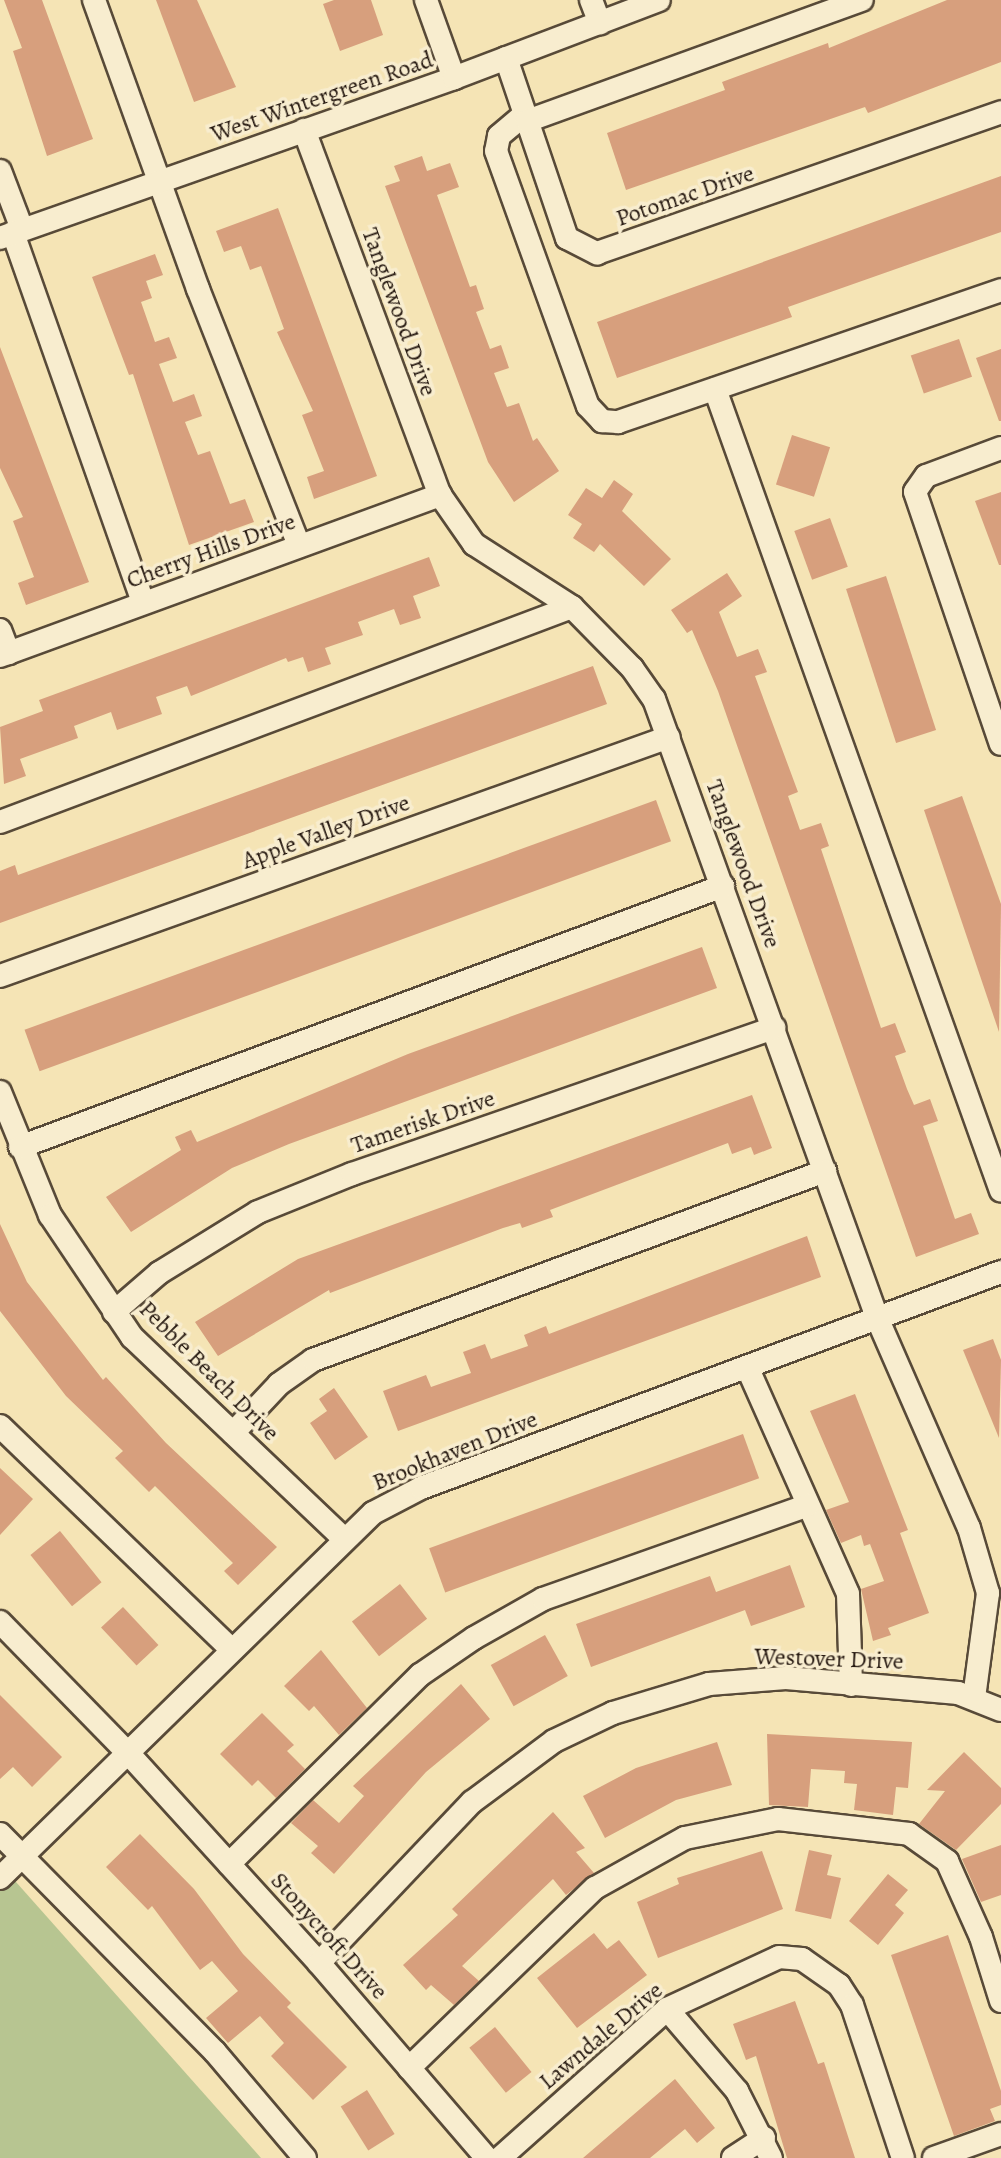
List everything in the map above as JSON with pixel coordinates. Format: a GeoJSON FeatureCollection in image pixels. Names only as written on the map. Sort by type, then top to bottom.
{"type":"FeatureCollection","features":[{"type":"Feature","properties":{"kind":"street"},"geometry":{"type":"LineString","coordinates":[[94,0],[159,181],[299,546]]}},
{"type":"Feature","properties":{"kind":"street"},"geometry":{"type":"LineString","coordinates":[[426,0],[454,78]]}},
{"type":"Feature","properties":{"kind":"street"},"geometry":{"type":"LineString","coordinates":[[591,0],[600,23]]}},
{"type":"Feature","properties":{"kind":"street","name":"West Wintergreen Road"},"geometry":{"type":"LineString","coordinates":[[12,233],[454,78],[659,0]]}},
{"type":"Feature","properties":{"kind":"street"},"geometry":{"type":"LineString","coordinates":[[862,0],[526,118],[499,136],[496,151],[588,406],[602,421],[618,422],[1001,290]]}},
{"type":"Feature","properties":{"kind":"street","name":"Potomac Drive"},"geometry":{"type":"LineString","coordinates":[[506,58],[567,238],[597,253],[1001,112]]}},
{"type":"Feature","properties":{"kind":"street","name":"Tanglewood Drive"},"geometry":{"type":"LineString","coordinates":[[304,130],[440,495],[464,532],[490,559],[572,607],[632,668],[654,699],[878,1320],[969,1528],[988,1593],[974,1698]]}},
{"type":"Feature","properties":{"kind":"street"},"geometry":{"type":"LineString","coordinates":[[0,171],[12,233],[143,603]]}},
{"type":"Feature","properties":{"kind":"street"},"geometry":{"type":"LineString","coordinates":[[715,389],[1001,1191]]}},
{"type":"Feature","properties":{"kind":"street"},"geometry":{"type":"LineString","coordinates":[[1001,448],[926,476],[915,492],[1001,744]]}},
{"type":"Feature","properties":{"kind":"street","name":"Cherry Hills Drive"},"geometry":{"type":"LineString","coordinates":[[4,654],[440,495]]}},
{"type":"Feature","properties":{"kind":"street"},"geometry":{"type":"LineString","coordinates":[[0,822],[572,607]]}},
{"type":"Feature","properties":{"kind":"street"},"geometry":{"type":"LineString","coordinates":[[0,630],[4,654]]}},
{"type":"Feature","properties":{"kind":"street","name":"Apple Valley Drive"},"geometry":{"type":"LineString","coordinates":[[0,976],[669,737]]}},
{"type":"Feature","properties":{"kind":"street"},"geometry":{"type":"LineString","coordinates":[[20,1147],[723,886]]}},
{"type":"Feature","properties":{"kind":"street","name":"Tamerisk Drive"},"geometry":{"type":"LineString","coordinates":[[114,1312],[159,1273],[258,1212],[352,1174],[774,1028]]}},
{"type":"Feature","properties":{"kind":"street","name":"Pebble Beach Drive"},"geometry":{"type":"LineString","coordinates":[[0,1092],[50,1215],[132,1337],[344,1539]]}},
{"type":"Feature","properties":{"kind":"street"},"geometry":{"type":"LineString","coordinates":[[233,1433],[279,1384],[313,1360],[825,1171]]}},
{"type":"Feature","properties":{"kind":"street","name":"Brookhaven Drive"},"geometry":{"type":"LineString","coordinates":[[0,1878],[373,1513],[421,1488],[748,1369],[1001,1272]]}},
{"type":"Feature","properties":{"kind":"street"},"geometry":{"type":"LineString","coordinates":[[748,1369],[848,1594],[851,1685]]}},
{"type":"Feature","properties":{"kind":"street"},"geometry":{"type":"LineString","coordinates":[[0,1426],[232,1650]]}},
{"type":"Feature","properties":{"kind":"street"},"geometry":{"type":"LineString","coordinates":[[229,1864],[420,1675],[474,1638],[543,1599],[808,1505]]}},
{"type":"Feature","properties":{"kind":"street","name":"Stonycroft Drive"},"geometry":{"type":"LineString","coordinates":[[0,1622],[128,1753],[319,1963],[487,2158]]}},
{"type":"Feature","properties":{"kind":"street","name":"Westover Drive"},"geometry":{"type":"LineString","coordinates":[[319,1963],[472,1802],[554,1741],[624,1709],[709,1684],[786,1678],[974,1698],[1001,1710]]}},
{"type":"Feature","properties":{"kind":"street"},"geometry":{"type":"LineString","coordinates":[[409,2068],[595,1888],[685,1838],[778,1819],[909,1834],[947,1861],[981,1937],[1001,2001]]}},
{"type":"Feature","properties":{"kind":"street"},"geometry":{"type":"LineString","coordinates":[[0,1834],[215,2052],[305,2158]]}},
{"type":"Feature","properties":{"kind":"street","name":"Lawndale Drive"},"geometry":{"type":"LineString","coordinates":[[500,2158],[667,2009],[779,1957],[802,1959],[822,1970],[852,2005],[903,2158]]}},
{"type":"Feature","properties":{"kind":"street"},"geometry":{"type":"LineString","coordinates":[[667,2009],[737,2091],[767,2148],[733,2158]]}},
{"type":"Feature","properties":{"kind":"street"},"geometry":{"type":"LineString","coordinates":[[934,2158],[1001,2134]]}},
{"type":"Feature","properties":{"kind":"green space"},"geometry":{"type":"Polygon","coordinates":[[[0,1864],[96,1972],[261,2158],[0,2158],[0,1864]]]}},
{"type":"Feature","properties":{"kind":"building"},"geometry":{"type":"Polygon","coordinates":[[[4,0],[42,0],[93,139],[47,156],[13,51],[22,48],[4,0]]]}},
{"type":"Feature","properties":{"kind":"building"},"geometry":{"type":"Polygon","coordinates":[[[156,0],[197,0],[236,87],[194,102],[156,0]]]}},
{"type":"Feature","properties":{"kind":"building"},"geometry":{"type":"Polygon","coordinates":[[[334,0],[371,0],[383,35],[340,51],[323,4],[334,0]]]}},
{"type":"Feature","properties":{"kind":"building"},"geometry":{"type":"Polygon","coordinates":[[[947,0],[1001,0],[1001,62],[868,113],[865,107],[626,190],[607,133],[725,90],[722,82],[828,43],[829,48],[947,0]]]}},
{"type":"Feature","properties":{"kind":"building"},"geometry":{"type":"Polygon","coordinates":[[[422,156],[427,171],[450,163],[459,187],[437,195],[470,287],[476,285],[484,309],[476,312],[490,349],[501,345],[509,368],[494,373],[507,407],[519,403],[533,441],[537,438],[559,471],[514,502],[488,462],[385,186],[400,181],[394,166],[422,156]]]}},
{"type":"Feature","properties":{"kind":"building"},"geometry":{"type":"Polygon","coordinates":[[[1001,176],[1001,232],[788,307],[792,317],[617,378],[597,322],[1001,176]]]}},
{"type":"Feature","properties":{"kind":"building"},"geometry":{"type":"Polygon","coordinates":[[[278,208],[377,476],[314,499],[307,477],[324,471],[302,415],[313,411],[277,332],[284,329],[261,266],[250,270],[241,246],[224,252],[216,231],[278,208]]]}},
{"type":"Feature","properties":{"kind":"building"},"geometry":{"type":"Polygon","coordinates":[[[155,254],[163,275],[146,281],[152,298],[141,302],[155,342],[169,337],[177,358],[159,364],[173,402],[194,394],[202,416],[185,422],[198,455],[210,451],[230,504],[245,499],[254,522],[189,545],[133,374],[129,375],[92,277],[155,254]]]}},
{"type":"Feature","properties":{"kind":"building"},"geometry":{"type":"Polygon","coordinates":[[[959,339],[972,377],[924,393],[911,356],[959,339]]]}},
{"type":"Feature","properties":{"kind":"building"},"geometry":{"type":"Polygon","coordinates":[[[0,347],[89,582],[26,605],[18,583],[34,577],[13,521],[23,517],[0,468],[0,347]]]}},
{"type":"Feature","properties":{"kind":"building"},"geometry":{"type":"Polygon","coordinates":[[[1001,349],[1001,421],[999,421],[976,358],[1001,349]]]}},
{"type":"Feature","properties":{"kind":"building"},"geometry":{"type":"Polygon","coordinates":[[[792,435],[830,447],[814,497],[776,484],[792,435]]]}},
{"type":"Feature","properties":{"kind":"building"},"geometry":{"type":"Polygon","coordinates":[[[614,480],[633,494],[622,511],[671,559],[644,586],[600,544],[594,552],[573,538],[582,524],[568,515],[586,488],[602,498],[614,480]]]}},
{"type":"Feature","properties":{"kind":"building"},"geometry":{"type":"Polygon","coordinates":[[[1001,492],[1001,565],[999,565],[975,501],[1001,492]]]}},
{"type":"Feature","properties":{"kind":"building"},"geometry":{"type":"Polygon","coordinates":[[[830,518],[848,567],[812,580],[794,531],[830,518]]]}},
{"type":"Feature","properties":{"kind":"building"},"geometry":{"type":"Polygon","coordinates":[[[429,557],[440,586],[413,596],[421,618],[400,625],[394,609],[358,622],[363,635],[325,648],[331,664],[308,672],[303,657],[288,662],[286,658],[191,696],[187,686],[156,697],[162,714],[117,730],[111,712],[74,726],[78,738],[20,759],[26,776],[4,784],[0,727],[43,711],[39,700],[429,557]]]}},
{"type":"Feature","properties":{"kind":"building"},"geometry":{"type":"Polygon","coordinates":[[[727,573],[742,596],[719,612],[737,657],[758,649],[767,672],[755,676],[798,792],[788,796],[800,830],[821,823],[829,846],[821,849],[881,1028],[895,1023],[906,1052],[895,1056],[914,1105],[930,1099],[938,1121],[923,1126],[955,1219],[971,1213],[979,1234],[916,1257],[718,691],[692,630],[687,633],[671,610],[727,573]]]}},
{"type":"Feature","properties":{"kind":"building"},"geometry":{"type":"Polygon","coordinates":[[[886,576],[936,730],[896,743],[846,589],[886,576]]]}},
{"type":"Feature","properties":{"kind":"building"},"geometry":{"type":"Polygon","coordinates":[[[593,666],[607,704],[0,923],[0,871],[15,865],[18,875],[593,666]]]}},
{"type":"Feature","properties":{"kind":"building"},"geometry":{"type":"Polygon","coordinates":[[[962,796],[1001,904],[999,1032],[924,810],[962,796]]]}},
{"type":"Feature","properties":{"kind":"building"},"geometry":{"type":"Polygon","coordinates":[[[656,800],[671,841],[40,1071],[25,1030],[656,800]]]}},
{"type":"Feature","properties":{"kind":"building"},"geometry":{"type":"Polygon","coordinates":[[[702,947],[717,988],[289,1144],[232,1168],[131,1232],[106,1197],[181,1150],[175,1137],[191,1130],[197,1142],[408,1054],[702,947]]]}},
{"type":"Feature","properties":{"kind":"building"},"geometry":{"type":"Polygon","coordinates":[[[752,1095],[772,1148],[754,1155],[751,1147],[732,1154],[728,1143],[550,1210],[553,1217],[522,1228],[520,1223],[503,1228],[330,1293],[329,1290],[218,1356],[195,1322],[298,1259],[752,1095]]]}},
{"type":"Feature","properties":{"kind":"building"},"geometry":{"type":"Polygon","coordinates":[[[0,1224],[27,1282],[103,1380],[106,1377],[166,1443],[277,1547],[238,1585],[224,1571],[233,1563],[155,1486],[149,1492],[115,1458],[123,1451],[66,1396],[0,1311],[0,1224]]]}},
{"type":"Feature","properties":{"kind":"building"},"geometry":{"type":"Polygon","coordinates":[[[807,1236],[821,1277],[398,1431],[383,1391],[426,1375],[431,1387],[471,1373],[463,1352],[485,1344],[491,1359],[528,1346],[524,1335],[546,1326],[549,1334],[807,1236]]]}},
{"type":"Feature","properties":{"kind":"building"},"geometry":{"type":"Polygon","coordinates":[[[993,1339],[1001,1360],[999,1438],[963,1350],[993,1339]]]}},
{"type":"Feature","properties":{"kind":"building"},"geometry":{"type":"Polygon","coordinates":[[[334,1388],[368,1437],[335,1460],[310,1423],[327,1411],[319,1399],[334,1388]]]}},
{"type":"Feature","properties":{"kind":"building"},"geometry":{"type":"Polygon","coordinates":[[[855,1394],[908,1530],[900,1533],[929,1613],[888,1628],[891,1635],[873,1641],[861,1589],[884,1581],[870,1544],[864,1546],[861,1535],[841,1543],[826,1510],[849,1502],[810,1411],[855,1394]]]}},
{"type":"Feature","properties":{"kind":"building"},"geometry":{"type":"Polygon","coordinates":[[[743,1434],[759,1478],[445,1592],[429,1548],[743,1434]]]}},
{"type":"Feature","properties":{"kind":"building"},"geometry":{"type":"Polygon","coordinates":[[[0,1468],[33,1499],[0,1535],[0,1468]]]}},
{"type":"Feature","properties":{"kind":"building"},"geometry":{"type":"Polygon","coordinates":[[[60,1531],[102,1582],[72,1606],[30,1555],[60,1531]]]}},
{"type":"Feature","properties":{"kind":"building"},"geometry":{"type":"Polygon","coordinates":[[[790,1565],[805,1607],[751,1626],[745,1610],[591,1667],[576,1624],[710,1576],[716,1592],[790,1565]]]}},
{"type":"Feature","properties":{"kind":"building"},"geometry":{"type":"Polygon","coordinates":[[[400,1584],[427,1619],[379,1656],[352,1622],[400,1584]]]}},
{"type":"Feature","properties":{"kind":"building"},"geometry":{"type":"Polygon","coordinates":[[[123,1607],[158,1645],[137,1665],[101,1627],[123,1607]]]}},
{"type":"Feature","properties":{"kind":"building"},"geometry":{"type":"Polygon","coordinates":[[[545,1635],[568,1676],[514,1706],[491,1665],[545,1635]]]}},
{"type":"Feature","properties":{"kind":"building"},"geometry":{"type":"Polygon","coordinates":[[[321,1650],[367,1708],[339,1735],[314,1706],[309,1711],[284,1686],[321,1650]]]}},
{"type":"Feature","properties":{"kind":"building"},"geometry":{"type":"Polygon","coordinates":[[[461,1684],[490,1719],[426,1772],[334,1874],[311,1853],[318,1846],[291,1823],[313,1800],[339,1823],[364,1796],[353,1786],[461,1684]]]}},
{"type":"Feature","properties":{"kind":"building"},"geometry":{"type":"Polygon","coordinates":[[[0,1695],[62,1757],[32,1787],[13,1767],[0,1779],[0,1695]]]}},
{"type":"Feature","properties":{"kind":"building"},"geometry":{"type":"Polygon","coordinates":[[[262,1713],[294,1745],[287,1751],[305,1769],[276,1798],[258,1780],[252,1786],[220,1754],[262,1713]]]}},
{"type":"Feature","properties":{"kind":"building"},"geometry":{"type":"Polygon","coordinates":[[[767,1734],[912,1742],[908,1788],[896,1787],[893,1815],[854,1810],[857,1784],[844,1783],[845,1771],[811,1769],[808,1807],[769,1805],[767,1734]]]}},
{"type":"Feature","properties":{"kind":"building"},"geometry":{"type":"Polygon","coordinates":[[[717,1742],[732,1785],[676,1800],[605,1838],[583,1796],[636,1768],[717,1742]]]}},
{"type":"Feature","properties":{"kind":"building"},"geometry":{"type":"Polygon","coordinates":[[[964,1752],[1001,1788],[1001,1804],[956,1850],[919,1824],[945,1791],[927,1790],[964,1752]]]}},
{"type":"Feature","properties":{"kind":"building"},"geometry":{"type":"Polygon","coordinates":[[[553,1812],[585,1848],[576,1852],[594,1873],[566,1895],[553,1879],[462,1966],[479,1981],[454,2005],[431,1985],[426,1990],[403,1965],[458,1915],[452,1909],[553,1812]]]}},
{"type":"Feature","properties":{"kind":"building"},"geometry":{"type":"Polygon","coordinates":[[[140,1834],[194,1889],[243,1954],[291,2003],[287,2007],[347,2067],[313,2100],[271,2056],[284,2043],[260,2016],[228,2043],[206,2018],[238,1991],[212,1961],[200,1970],[152,1906],[148,1910],[106,1867],[140,1834]]]}},
{"type":"Feature","properties":{"kind":"building"},"geometry":{"type":"Polygon","coordinates":[[[1001,1845],[1001,1895],[981,1902],[962,1859],[1001,1845]]]}},
{"type":"Feature","properties":{"kind":"building"},"geometry":{"type":"Polygon","coordinates":[[[809,1850],[832,1855],[827,1875],[841,1878],[831,1919],[795,1911],[809,1850]]]}},
{"type":"Feature","properties":{"kind":"building"},"geometry":{"type":"Polygon","coordinates":[[[762,1851],[783,1909],[658,1958],[637,1902],[679,1884],[677,1878],[762,1851]]]}},
{"type":"Feature","properties":{"kind":"building"},"geometry":{"type":"Polygon","coordinates":[[[888,1874],[908,1890],[895,1905],[904,1913],[878,1945],[849,1921],[888,1874]]]}},
{"type":"Feature","properties":{"kind":"building"},"geometry":{"type":"Polygon","coordinates":[[[594,1933],[607,1949],[619,1940],[647,1975],[577,2028],[537,1978],[594,1933]]]}},
{"type":"Feature","properties":{"kind":"building"},"geometry":{"type":"Polygon","coordinates":[[[948,1935],[1001,2091],[1001,2105],[990,2109],[995,2121],[954,2136],[891,1955],[948,1935]]]}},
{"type":"Feature","properties":{"kind":"building"},"geometry":{"type":"Polygon","coordinates":[[[795,2001],[818,2064],[824,2062],[855,2158],[787,2158],[756,2056],[746,2060],[733,2024],[795,2001]]]}},
{"type":"Feature","properties":{"kind":"building"},"geometry":{"type":"Polygon","coordinates":[[[495,2027],[532,2072],[506,2093],[469,2048],[495,2027]]]}},
{"type":"Feature","properties":{"kind":"building"},"geometry":{"type":"Polygon","coordinates":[[[675,2079],[715,2128],[697,2143],[685,2129],[650,2158],[583,2158],[675,2079]]]}},
{"type":"Feature","properties":{"kind":"building"},"geometry":{"type":"Polygon","coordinates":[[[367,2090],[395,2134],[368,2151],[341,2106],[367,2090]]]}}]}
